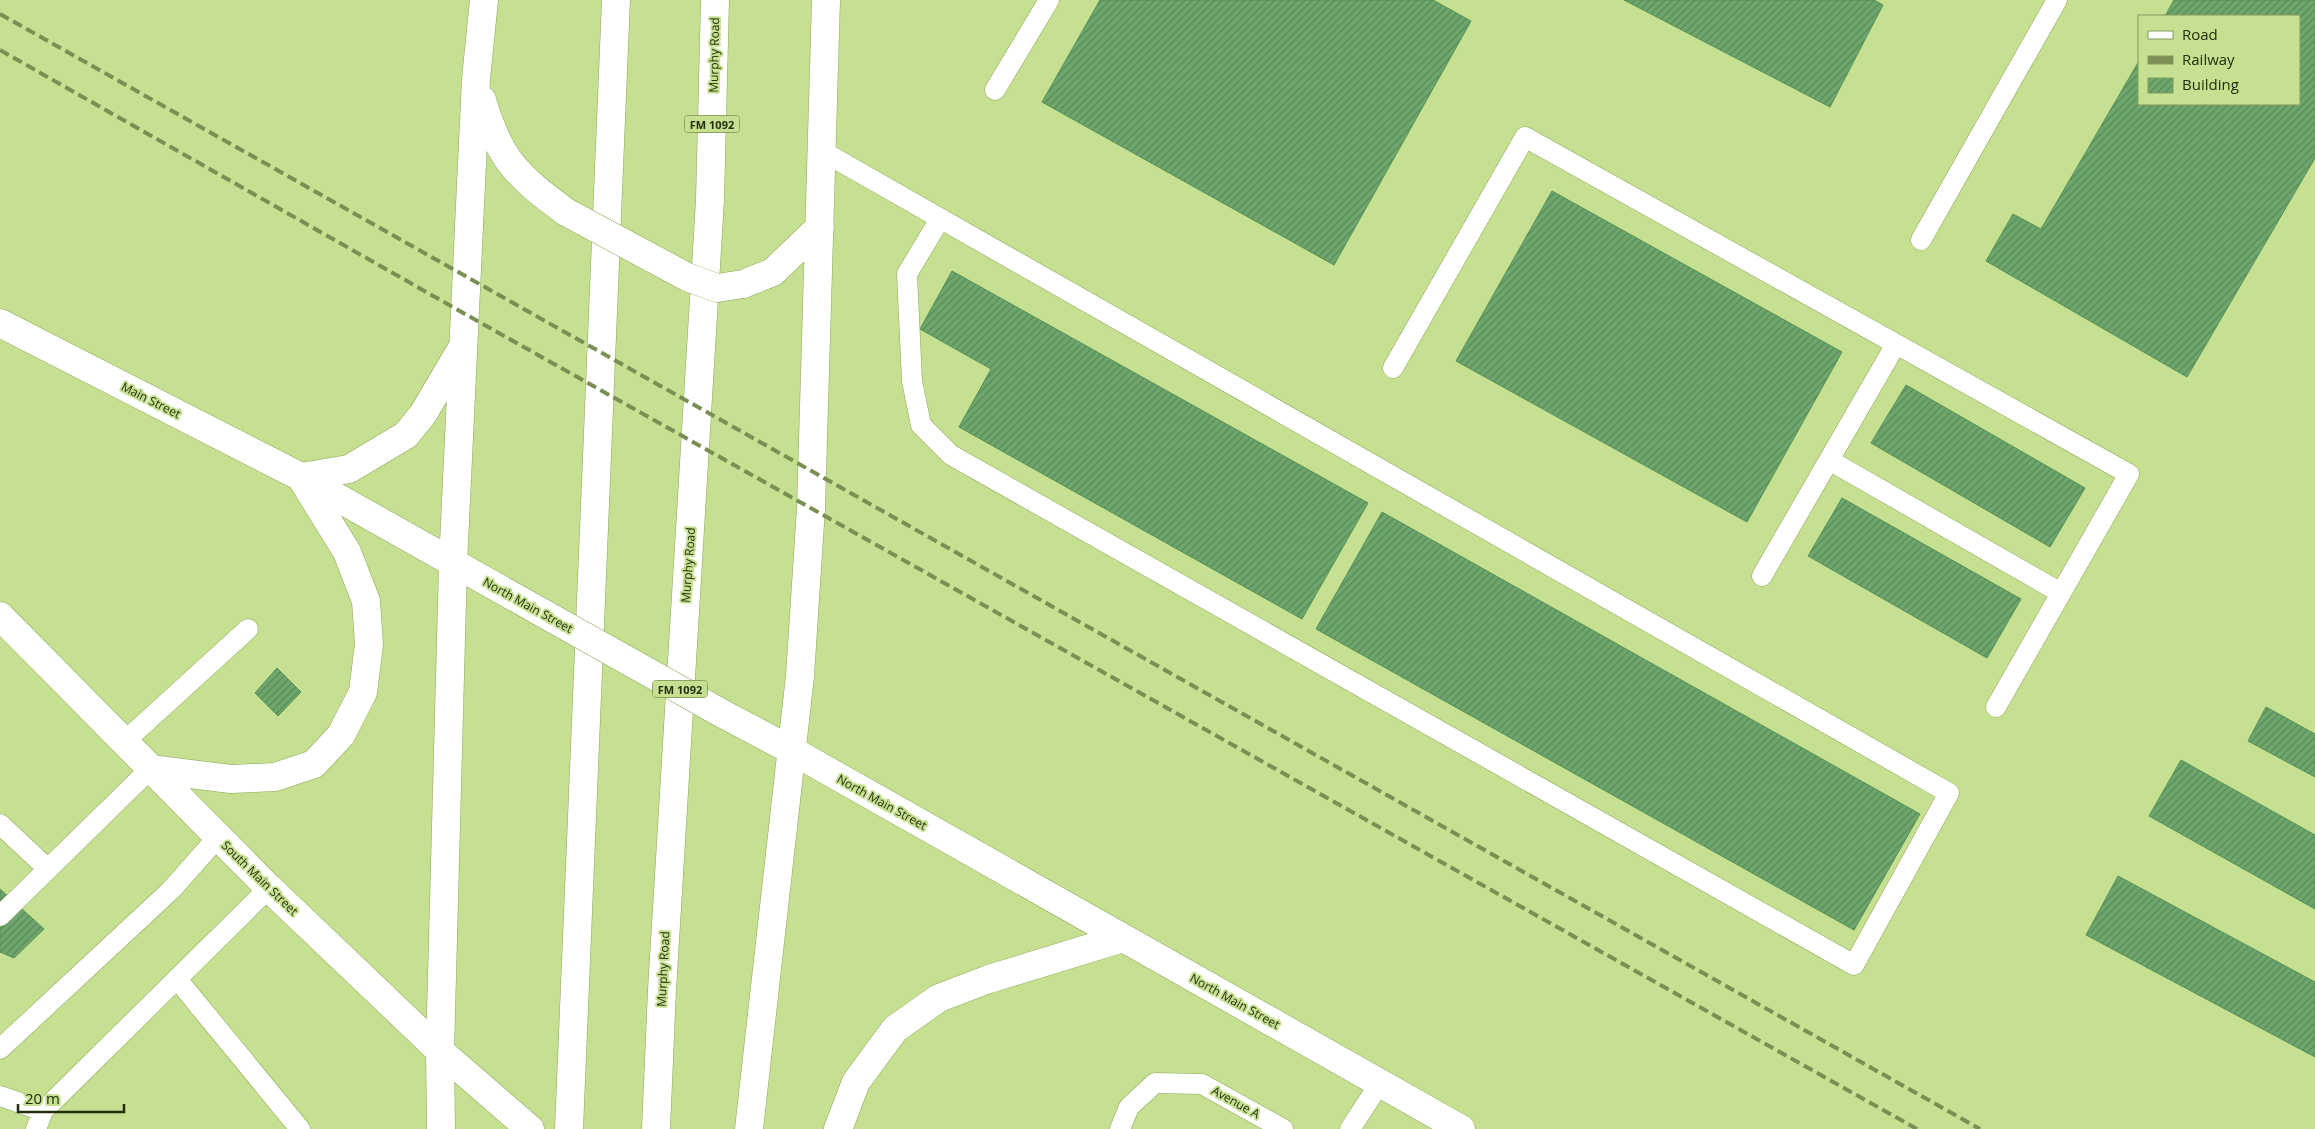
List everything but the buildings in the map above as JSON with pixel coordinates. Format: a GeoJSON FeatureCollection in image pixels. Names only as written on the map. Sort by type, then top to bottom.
{"type":"FeatureCollection","features":[{"type":"Feature","properties":{"kind":"main road"},"geometry":{"type":"LineString","coordinates":[[440,1129],[440,1051],[453,564],[476,79],[484,0]]}},
{"type":"Feature","properties":{"kind":"main road"},"geometry":{"type":"LineString","coordinates":[[569,1129],[616,0]]}},
{"type":"Feature","properties":{"kind":"main road","name":"Murphy Road"},"geometry":{"type":"LineString","coordinates":[[656,1129],[662,990],[710,200],[716,0]]}},
{"type":"Feature","properties":{"kind":"main road"},"geometry":{"type":"LineString","coordinates":[[749,1129],[800,676],[810,518],[826,0]]}},
{"type":"Feature","properties":{"kind":"main road"},"geometry":{"type":"LineString","coordinates":[[476,79],[491,131],[509,163],[536,190],[566,212],[687,278],[717,288],[743,284],[773,272],[820,227]]}},
{"type":"Feature","properties":{"kind":"main road","name":"Main Street"},"geometry":{"type":"LineString","coordinates":[[0,323],[302,478]]}},
{"type":"Feature","properties":{"kind":"main road"},"geometry":{"type":"LineString","coordinates":[[150,769],[231,780],[275,777],[314,764],[342,735],[363,692],[369,644],[366,601],[347,552],[302,478],[349,469],[406,435],[423,414],[464,345]]}},
{"type":"Feature","properties":{"kind":"main road","name":"North Main Street"},"geometry":{"type":"LineString","coordinates":[[302,478],[453,564],[791,750],[1461,1129]]}},
{"type":"Feature","properties":{"kind":"main road","name":"South Main Street"},"geometry":{"type":"LineString","coordinates":[[0,616],[270,888],[440,1051],[524,1123]]}},
{"type":"Feature","properties":{"kind":"main road"},"geometry":{"type":"LineString","coordinates":[[838,1129],[856,1082],[895,1028],[939,998],[989,979],[1124,938]]}},
{"type":"Feature","properties":{"kind":"lane"},"geometry":{"type":"LineString","coordinates":[[995,90],[1049,0]]}},
{"type":"Feature","properties":{"kind":"lane"},"geometry":{"type":"LineString","coordinates":[[1921,240],[2057,0]]}},
{"type":"Feature","properties":{"kind":"lane"},"geometry":{"type":"LineString","coordinates":[[1393,368],[1524,137],[2129,474],[1996,707]]}},
{"type":"Feature","properties":{"kind":"lane"},"geometry":{"type":"LineString","coordinates":[[822,151],[940,218],[1949,794],[1854,965],[951,455],[921,426],[912,381],[907,284],[907,274],[940,218]]}},
{"type":"Feature","properties":{"kind":"lane"},"geometry":{"type":"LineString","coordinates":[[1762,576],[1896,344]]}},
{"type":"Feature","properties":{"kind":"lane"},"geometry":{"type":"LineString","coordinates":[[1829,460],[2062,594]]}},
{"type":"Feature","properties":{"kind":"lane"},"geometry":{"type":"LineString","coordinates":[[124,742],[248,629]]}},
{"type":"Feature","properties":{"kind":"lane"},"geometry":{"type":"LineString","coordinates":[[0,916],[150,769]]}},
{"type":"Feature","properties":{"kind":"lane"},"geometry":{"type":"LineString","coordinates":[[0,824],[48,869]]}},
{"type":"Feature","properties":{"kind":"lane"},"geometry":{"type":"LineString","coordinates":[[0,1049],[171,890],[218,837]]}},
{"type":"Feature","properties":{"kind":"lane"},"geometry":{"type":"LineString","coordinates":[[0,1096],[39,1120],[177,979],[270,888]]}},
{"type":"Feature","properties":{"kind":"lane"},"geometry":{"type":"LineString","coordinates":[[177,979],[300,1129]]}},
{"type":"Feature","properties":{"kind":"lane","name":"Avenue A"},"geometry":{"type":"LineString","coordinates":[[1120,1129],[1129,1107],[1155,1083],[1202,1084],[1283,1129]]}},
{"type":"Feature","properties":{"kind":"lane"},"geometry":{"type":"LineString","coordinates":[[1350,1129],[1380,1083]]}},
{"type":"Feature","properties":{"kind":"railway"},"geometry":{"type":"LineString","coordinates":[[0,14],[1980,1129]]}},
{"type":"Feature","properties":{"kind":"railway"},"geometry":{"type":"LineString","coordinates":[[0,50],[465,314],[1917,1129]]}}]}
